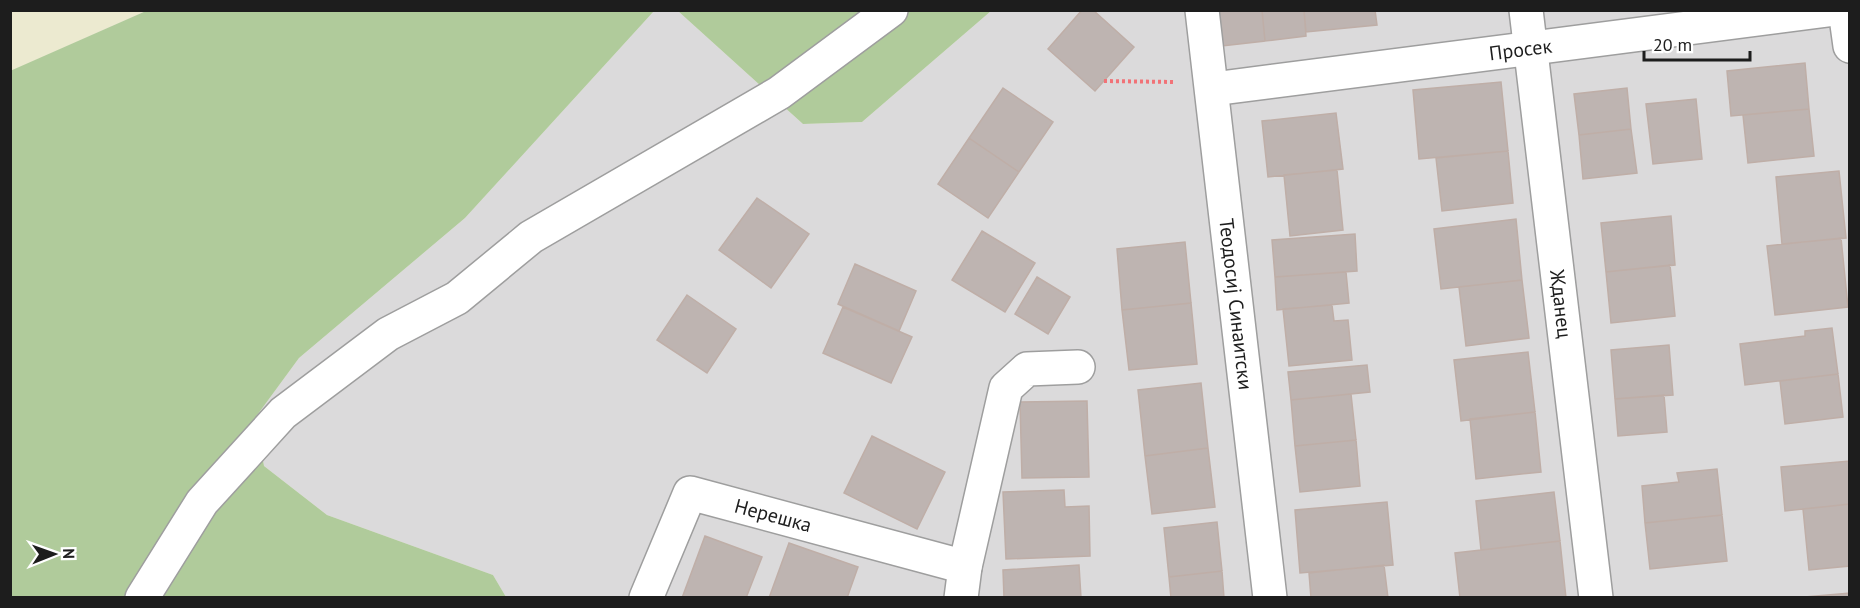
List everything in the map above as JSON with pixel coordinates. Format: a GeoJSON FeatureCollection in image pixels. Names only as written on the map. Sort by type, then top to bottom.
{"type":"FeatureCollection","features":[{"type":"Feature","properties":{"kind":"street"},"geometry":{"type":"LineString","coordinates":[[142,597],[202,502],[283,413],[388,334],[456,298],[531,237],[779,93],[891,10]]}},
{"type":"Feature","properties":{"kind":"street","name":"Теодосиј Синаитски"},"geometry":{"type":"LineString","coordinates":[[1202,10],[1270,597]]}},
{"type":"Feature","properties":{"kind":"street","name":"Жданец"},"geometry":{"type":"LineString","coordinates":[[1527,10],[1596,597]]}},
{"type":"Feature","properties":{"kind":"street","name":"Просек"},"geometry":{"type":"LineString","coordinates":[[1212,85],[1531,48],[1828,10]]}},
{"type":"Feature","properties":{"kind":"street"},"geometry":{"type":"LineString","coordinates":[[1845,10],[1850,46]]}},
{"type":"Feature","properties":{"kind":"street","name":"Нерешка"},"geometry":{"type":"LineString","coordinates":[[646,597],[690,493],[963,582],[1006,388],[1027,369],[1078,367]]}},
{"type":"Feature","properties":{"kind":"path"},"geometry":{"type":"LineString","coordinates":[[1104,81],[1212,85]]}},
{"type":"Feature","properties":{"kind":"shaded area"},"geometry":{"type":"Polygon","coordinates":[[[11,11],[146,11],[11,71],[11,11]]]}},
{"type":"Feature","properties":{"kind":"shaded area"},"geometry":{"type":"Polygon","coordinates":[[[654,11],[678,11],[803,124],[862,122],[991,11],[1849,11],[1849,597],[506,597],[493,575],[327,515],[264,466],[255,418],[299,358],[465,218],[654,11]]]}},
{"type":"Feature","properties":{"kind":"green space"},"geometry":{"type":"Polygon","coordinates":[[[146,11],[654,11],[465,218],[299,358],[255,418],[264,466],[327,515],[493,575],[506,597],[11,597],[10,71],[146,11]]]}},
{"type":"Feature","properties":{"kind":"green space"},"geometry":{"type":"Polygon","coordinates":[[[678,11],[991,11],[862,122],[803,124],[678,11]]]}},
{"type":"Feature","properties":{"kind":"building"},"geometry":{"type":"Polygon","coordinates":[[[1082,10],[1093,10],[1134,47],[1095,91],[1048,49],[1082,10]]]}},
{"type":"Feature","properties":{"kind":"building"},"geometry":{"type":"Polygon","coordinates":[[[1218,10],[1262,10],[1265,41],[1222,46],[1218,10]]]}},
{"type":"Feature","properties":{"kind":"building"},"geometry":{"type":"Polygon","coordinates":[[[1262,10],[1304,10],[1306,36],[1265,41],[1262,10]]]}},
{"type":"Feature","properties":{"kind":"building"},"geometry":{"type":"Polygon","coordinates":[[[1304,10],[1375,10],[1377,25],[1306,32],[1304,10]]]}},
{"type":"Feature","properties":{"kind":"building"},"geometry":{"type":"Polygon","coordinates":[[[1805,63],[1809,109],[1731,116],[1727,71],[1805,63]]]}},
{"type":"Feature","properties":{"kind":"building"},"geometry":{"type":"Polygon","coordinates":[[[1501,82],[1508,151],[1419,159],[1413,90],[1501,82]]]}},
{"type":"Feature","properties":{"kind":"building"},"geometry":{"type":"Polygon","coordinates":[[[1003,88],[1053,122],[1019,172],[969,138],[1003,88]]]}},
{"type":"Feature","properties":{"kind":"building"},"geometry":{"type":"Polygon","coordinates":[[[1627,88],[1631,129],[1579,135],[1574,94],[1627,88]]]}},
{"type":"Feature","properties":{"kind":"building"},"geometry":{"type":"Polygon","coordinates":[[[1696,99],[1702,159],[1653,164],[1646,104],[1696,99]]]}},
{"type":"Feature","properties":{"kind":"building"},"geometry":{"type":"Polygon","coordinates":[[[1809,109],[1814,156],[1748,163],[1743,115],[1809,109]]]}},
{"type":"Feature","properties":{"kind":"building"},"geometry":{"type":"Polygon","coordinates":[[[1336,113],[1343,169],[1268,177],[1262,121],[1336,113]]]}},
{"type":"Feature","properties":{"kind":"building"},"geometry":{"type":"Polygon","coordinates":[[[1631,129],[1637,173],[1583,179],[1579,135],[1631,129]]]}},
{"type":"Feature","properties":{"kind":"building"},"geometry":{"type":"Polygon","coordinates":[[[969,138],[1019,172],[988,218],[938,184],[969,138]]]}},
{"type":"Feature","properties":{"kind":"building"},"geometry":{"type":"Polygon","coordinates":[[[1508,151],[1513,203],[1442,211],[1436,158],[1508,151]]]}},
{"type":"Feature","properties":{"kind":"building"},"geometry":{"type":"Polygon","coordinates":[[[1337,170],[1343,230],[1290,236],[1284,175],[1337,170]]]}},
{"type":"Feature","properties":{"kind":"building"},"geometry":{"type":"Polygon","coordinates":[[[1839,171],[1846,238],[1782,244],[1776,177],[1839,171]]]}},
{"type":"Feature","properties":{"kind":"building"},"geometry":{"type":"Polygon","coordinates":[[[757,198],[809,234],[771,288],[719,250],[757,198]]]}},
{"type":"Feature","properties":{"kind":"building"},"geometry":{"type":"Polygon","coordinates":[[[1671,216],[1675,265],[1606,272],[1601,223],[1671,216]]]}},
{"type":"Feature","properties":{"kind":"building"},"geometry":{"type":"Polygon","coordinates":[[[1516,219],[1522,280],[1441,289],[1434,229],[1516,219]]]}},
{"type":"Feature","properties":{"kind":"building"},"geometry":{"type":"Polygon","coordinates":[[[982,231],[1035,263],[1005,312],[952,280],[982,231]]]}},
{"type":"Feature","properties":{"kind":"building"},"geometry":{"type":"Polygon","coordinates":[[[1355,234],[1357,271],[1275,277],[1272,240],[1355,234]]]}},
{"type":"Feature","properties":{"kind":"building"},"geometry":{"type":"Polygon","coordinates":[[[1841,238],[1848,307],[1775,315],[1767,246],[1841,238]]]}},
{"type":"Feature","properties":{"kind":"building"},"geometry":{"type":"Polygon","coordinates":[[[1185,242],[1191,303],[1122,310],[1117,249],[1185,242]]]}},
{"type":"Feature","properties":{"kind":"building"},"geometry":{"type":"Polygon","coordinates":[[[855,264],[916,291],[899,331],[838,304],[855,264]]]}},
{"type":"Feature","properties":{"kind":"building"},"geometry":{"type":"Polygon","coordinates":[[[1670,265],[1675,316],[1611,323],[1606,272],[1670,265]]]}},
{"type":"Feature","properties":{"kind":"building"},"geometry":{"type":"Polygon","coordinates":[[[1346,272],[1349,303],[1277,310],[1275,277],[1346,272]]]}},
{"type":"Feature","properties":{"kind":"building"},"geometry":{"type":"Polygon","coordinates":[[[1037,277],[1070,297],[1048,334],[1015,314],[1037,277]]]}},
{"type":"Feature","properties":{"kind":"building"},"geometry":{"type":"Polygon","coordinates":[[[1522,280],[1529,338],[1466,346],[1459,287],[1522,280]]]}},
{"type":"Feature","properties":{"kind":"building"},"geometry":{"type":"Polygon","coordinates":[[[687,295],[736,329],[707,373],[657,340],[687,295]]]}},
{"type":"Feature","properties":{"kind":"building"},"geometry":{"type":"Polygon","coordinates":[[[1191,303],[1197,364],[1129,370],[1122,310],[1191,303]]]}},
{"type":"Feature","properties":{"kind":"building"},"geometry":{"type":"Polygon","coordinates":[[[1332,305],[1334,321],[1348,320],[1352,360],[1289,366],[1283,309],[1332,305]]]}},
{"type":"Feature","properties":{"kind":"building"},"geometry":{"type":"Polygon","coordinates":[[[843,307],[912,337],[891,383],[823,353],[843,307]]]}},
{"type":"Feature","properties":{"kind":"building"},"geometry":{"type":"Polygon","coordinates":[[[1832,328],[1838,374],[1745,385],[1740,344],[1805,336],[1805,331],[1832,328]]]}},
{"type":"Feature","properties":{"kind":"building"},"geometry":{"type":"Polygon","coordinates":[[[1669,345],[1673,395],[1615,399],[1611,350],[1669,345]]]}},
{"type":"Feature","properties":{"kind":"building"},"geometry":{"type":"Polygon","coordinates":[[[1528,352],[1535,412],[1461,421],[1454,360],[1528,352]]]}},
{"type":"Feature","properties":{"kind":"building"},"geometry":{"type":"Polygon","coordinates":[[[1367,365],[1370,392],[1291,400],[1288,372],[1367,365]]]}},
{"type":"Feature","properties":{"kind":"building"},"geometry":{"type":"Polygon","coordinates":[[[1838,374],[1843,417],[1785,424],[1780,381],[1838,374]]]}},
{"type":"Feature","properties":{"kind":"building"},"geometry":{"type":"Polygon","coordinates":[[[1201,383],[1208,448],[1145,456],[1138,390],[1201,383]]]}},
{"type":"Feature","properties":{"kind":"building"},"geometry":{"type":"Polygon","coordinates":[[[1351,394],[1356,440],[1295,446],[1291,400],[1351,394]]]}},
{"type":"Feature","properties":{"kind":"building"},"geometry":{"type":"Polygon","coordinates":[[[1664,395],[1667,432],[1618,436],[1615,399],[1664,395]]]}},
{"type":"Feature","properties":{"kind":"building"},"geometry":{"type":"Polygon","coordinates":[[[1087,401],[1089,477],[1022,478],[1020,402],[1087,401]]]}},
{"type":"Feature","properties":{"kind":"building"},"geometry":{"type":"Polygon","coordinates":[[[1535,412],[1541,472],[1476,479],[1470,419],[1535,412]]]}},
{"type":"Feature","properties":{"kind":"building"},"geometry":{"type":"Polygon","coordinates":[[[872,436],[945,472],[917,529],[844,493],[872,436]]]}},
{"type":"Feature","properties":{"kind":"building"},"geometry":{"type":"Polygon","coordinates":[[[1356,440],[1360,486],[1300,492],[1295,446],[1356,440]]]}},
{"type":"Feature","properties":{"kind":"building"},"geometry":{"type":"Polygon","coordinates":[[[1208,448],[1215,507],[1152,514],[1145,456],[1208,448]]]}},
{"type":"Feature","properties":{"kind":"building"},"geometry":{"type":"Polygon","coordinates":[[[1850,461],[1850,504],[1785,511],[1781,467],[1850,461]]]}},
{"type":"Feature","properties":{"kind":"building"},"geometry":{"type":"Polygon","coordinates":[[[1717,469],[1722,515],[1645,523],[1642,486],[1679,482],[1677,473],[1717,469]]]}},
{"type":"Feature","properties":{"kind":"building"},"geometry":{"type":"Polygon","coordinates":[[[1064,490],[1065,507],[1089,506],[1090,556],[1006,559],[1003,492],[1064,490]]]}},
{"type":"Feature","properties":{"kind":"building"},"geometry":{"type":"Polygon","coordinates":[[[1554,492],[1560,541],[1481,550],[1476,501],[1554,492]]]}},
{"type":"Feature","properties":{"kind":"building"},"geometry":{"type":"Polygon","coordinates":[[[1387,502],[1393,565],[1300,573],[1295,510],[1387,502]]]}},
{"type":"Feature","properties":{"kind":"building"},"geometry":{"type":"Polygon","coordinates":[[[1850,504],[1850,566],[1809,570],[1803,509],[1850,504]]]}},
{"type":"Feature","properties":{"kind":"building"},"geometry":{"type":"Polygon","coordinates":[[[1722,515],[1727,561],[1650,569],[1645,523],[1722,515]]]}},
{"type":"Feature","properties":{"kind":"building"},"geometry":{"type":"Polygon","coordinates":[[[1217,522],[1222,571],[1169,577],[1164,528],[1217,522]]]}},
{"type":"Feature","properties":{"kind":"building"},"geometry":{"type":"Polygon","coordinates":[[[705,536],[762,557],[746,598],[682,598],[705,536]]]}},
{"type":"Feature","properties":{"kind":"building"},"geometry":{"type":"Polygon","coordinates":[[[1560,541],[1566,598],[1460,598],[1455,553],[1560,541]]]}},
{"type":"Feature","properties":{"kind":"building"},"geometry":{"type":"Polygon","coordinates":[[[789,543],[858,567],[847,598],[769,598],[789,543]]]}},
{"type":"Feature","properties":{"kind":"building"},"geometry":{"type":"Polygon","coordinates":[[[1079,565],[1081,598],[1004,598],[1003,570],[1079,565]]]}},
{"type":"Feature","properties":{"kind":"building"},"geometry":{"type":"Polygon","coordinates":[[[1384,565],[1388,598],[1311,598],[1309,573],[1384,565]]]}},
{"type":"Feature","properties":{"kind":"building"},"geometry":{"type":"Polygon","coordinates":[[[1222,571],[1224,598],[1171,598],[1169,577],[1222,571]]]}},
{"type":"Feature","properties":{"kind":"building"},"geometry":{"type":"Polygon","coordinates":[[[1850,593],[1850,598],[1805,598],[1805,597],[1850,593]]]}}]}
